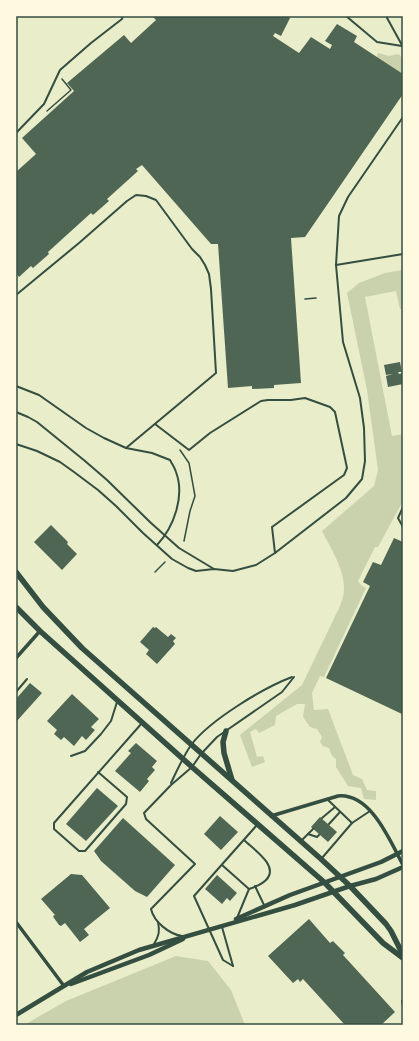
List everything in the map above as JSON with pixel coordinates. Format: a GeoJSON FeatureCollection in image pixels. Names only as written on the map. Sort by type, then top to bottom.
{"type":"FeatureCollection","features":[{"type":"Feature","properties":{"kind":"main road"},"geometry":{"type":"LineString","coordinates":[[16,572],[43,607],[67,634],[350,886],[391,931],[403,955]]}},
{"type":"Feature","properties":{"kind":"main road"},"geometry":{"type":"LineString","coordinates":[[16,607],[40,631],[192,768],[324,882],[383,943],[403,958]]}},
{"type":"Feature","properties":{"kind":"main road"},"geometry":{"type":"LineString","coordinates":[[226,731],[223,745],[232,780]]}},
{"type":"Feature","properties":{"kind":"street"},"geometry":{"type":"LineString","coordinates":[[16,658],[40,631]]}},
{"type":"Feature","properties":{"kind":"street"},"geometry":{"type":"LineString","coordinates":[[64,986],[87,979],[155,953],[190,936],[209,929],[295,905],[350,886],[376,879],[403,866],[383,827],[370,811],[353,797],[346,795],[327,799],[271,816]]}},
{"type":"Feature","properties":{"kind":"street"},"geometry":{"type":"LineString","coordinates":[[221,925],[339,876],[397,855],[403,851]]}},
{"type":"Feature","properties":{"kind":"street"},"geometry":{"type":"LineString","coordinates":[[16,922],[64,986]]}},
{"type":"Feature","properties":{"kind":"street"},"geometry":{"type":"LineString","coordinates":[[16,1015],[99,966],[153,945],[190,936]]}},
{"type":"Feature","properties":{"kind":"lane"},"geometry":{"type":"LineString","coordinates":[[16,133],[44,104],[60,70],[124,16]]}},
{"type":"Feature","properties":{"kind":"lane"},"geometry":{"type":"LineString","coordinates":[[346,16],[377,42],[402,46]]}},
{"type":"Feature","properties":{"kind":"lane"},"geometry":{"type":"LineString","coordinates":[[386,16],[402,46]]}},
{"type":"Feature","properties":{"kind":"lane"},"geometry":{"type":"LineString","coordinates":[[16,444],[44,454],[60,462],[110,500],[172,559],[196,571],[214,569],[233,571],[256,565],[275,553],[346,498],[362,479],[365,461],[364,428],[360,398],[343,342],[336,265],[339,216],[344,204],[354,188],[403,117]]}},
{"type":"Feature","properties":{"kind":"lane"},"geometry":{"type":"LineString","coordinates":[[16,295],[136,195],[146,196],[156,200],[192,249],[200,257],[209,274],[216,372],[126,448]]}},
{"type":"Feature","properties":{"kind":"lane"},"geometry":{"type":"LineString","coordinates":[[336,265],[403,254]]}},
{"type":"Feature","properties":{"kind":"lane"},"geometry":{"type":"LineString","coordinates":[[16,386],[39,395],[86,428],[104,438],[126,448],[152,453],[170,460],[176,472],[179,495],[177,508],[165,537],[157,546]]}},
{"type":"Feature","properties":{"kind":"lane"},"geometry":{"type":"LineString","coordinates":[[155,424],[189,450],[210,433],[258,402],[305,398],[330,407],[335,412],[347,468],[344,475],[272,528],[275,553]]}},
{"type":"Feature","properties":{"kind":"lane"},"geometry":{"type":"LineString","coordinates":[[16,412],[37,422],[85,461],[107,480],[165,537],[179,548],[214,569]]}},
{"type":"Feature","properties":{"kind":"lane"},"geometry":{"type":"LineString","coordinates":[[403,507],[398,518],[403,527]]}},
{"type":"Feature","properties":{"kind":"lane"},"geometry":{"type":"LineString","coordinates":[[170,785],[191,745],[216,722],[267,688],[294,677],[282,692],[217,737],[201,754],[192,768],[170,785],[144,813],[146,819],[195,864],[152,907],[152,912],[158,921],[172,934],[190,936]]}},
{"type":"Feature","properties":{"kind":"lane"},"geometry":{"type":"LineString","coordinates":[[16,692],[27,679]]}},
{"type":"Feature","properties":{"kind":"lane"},"geometry":{"type":"LineString","coordinates":[[71,756],[85,751],[101,734],[111,721],[118,701]]}},
{"type":"Feature","properties":{"kind":"lane"},"geometry":{"type":"LineString","coordinates":[[98,772],[127,797],[126,804],[85,851],[79,851],[54,829],[54,823],[98,772],[142,722]]}},
{"type":"Feature","properties":{"kind":"lane"},"geometry":{"type":"LineString","coordinates":[[327,799],[352,823]]}},
{"type":"Feature","properties":{"kind":"lane"},"geometry":{"type":"LineString","coordinates":[[322,818],[335,807]]}},
{"type":"Feature","properties":{"kind":"lane"},"geometry":{"type":"LineString","coordinates":[[321,859],[352,823],[370,811]]}},
{"type":"Feature","properties":{"kind":"lane"},"geometry":{"type":"LineString","coordinates":[[329,824],[340,812]]}},
{"type":"Feature","properties":{"kind":"lane"},"geometry":{"type":"LineString","coordinates":[[221,925],[233,966],[223,960],[194,896],[258,825]]}},
{"type":"Feature","properties":{"kind":"lane"},"geometry":{"type":"LineString","coordinates":[[300,842],[313,829]]}},
{"type":"Feature","properties":{"kind":"lane"},"geometry":{"type":"LineString","coordinates":[[308,834],[317,837],[319,835]]}},
{"type":"Feature","properties":{"kind":"lane"},"geometry":{"type":"LineString","coordinates":[[237,918],[249,889],[266,881],[270,876],[268,862],[244,840]]}},
{"type":"Feature","properties":{"kind":"lane"},"geometry":{"type":"LineString","coordinates":[[222,865],[249,889]]}},
{"type":"Feature","properties":{"kind":"lane"},"geometry":{"type":"LineString","coordinates":[[255,886],[264,906]]}},
{"type":"Feature","properties":{"kind":"lane"},"geometry":{"type":"LineString","coordinates":[[153,945],[160,932],[158,921]]}},
{"type":"Feature","properties":{"kind":"lane"},"geometry":{"type":"LineString","coordinates":[[403,1002],[402,1001],[403,1006]]}},
{"type":"Feature","properties":{"kind":"path"},"geometry":{"type":"LineString","coordinates":[[47,111],[71,90],[62,79]]}},
{"type":"Feature","properties":{"kind":"path"},"geometry":{"type":"LineString","coordinates":[[305,299],[316,298]]}},
{"type":"Feature","properties":{"kind":"path"},"geometry":{"type":"LineString","coordinates":[[180,450],[189,463],[195,496],[190,511],[184,541]]}},
{"type":"Feature","properties":{"kind":"path"},"geometry":{"type":"LineString","coordinates":[[155,572],[165,562]]}},
{"type":"Feature","properties":{"kind":"green space"},"geometry":{"type":"Polygon","coordinates":[[[378,53],[389,56],[397,54],[400,55],[403,60],[403,74],[377,57],[378,53]]]}},
{"type":"Feature","properties":{"kind":"green space"},"geometry":{"type":"Polygon","coordinates":[[[403,270],[403,309],[400,309],[396,291],[365,297],[392,436],[403,434],[403,501],[378,547],[375,547],[358,581],[366,588],[324,677],[320,676],[312,693],[314,710],[328,709],[353,775],[362,779],[367,790],[376,791],[376,800],[364,799],[361,788],[348,786],[336,767],[336,759],[332,756],[329,748],[323,746],[320,742],[322,737],[317,729],[310,727],[303,717],[305,704],[297,704],[276,716],[275,725],[259,733],[256,729],[250,732],[257,757],[263,756],[265,762],[252,767],[240,735],[302,685],[340,606],[344,590],[344,582],[337,560],[322,531],[374,486],[378,470],[367,390],[347,293],[359,283],[385,273],[403,270]]]}},
{"type":"Feature","properties":{"kind":"green space"},"geometry":{"type":"Polygon","coordinates":[[[176,956],[208,961],[231,990],[245,1025],[24,1025],[66,1001],[176,956]]]}},
{"type":"Feature","properties":{"kind":"building"},"geometry":{"type":"Polygon","coordinates":[[[152,16],[287,16],[290,18],[281,36],[275,33],[273,36],[299,53],[311,37],[330,49],[332,45],[325,41],[337,24],[357,36],[354,42],[403,74],[403,94],[305,237],[291,238],[301,383],[274,385],[274,388],[252,389],[252,386],[228,388],[218,244],[211,244],[142,165],[136,169],[138,171],[107,199],[109,201],[93,215],[91,213],[48,252],[49,254],[33,268],[31,266],[19,277],[16,273],[16,172],[36,154],[22,138],[74,91],[67,83],[124,35],[131,43],[156,20],[152,16]]]}},
{"type":"Feature","properties":{"kind":"building"},"geometry":{"type":"Polygon","coordinates":[[[400,362],[402,372],[398,372],[399,374],[403,373],[403,384],[388,387],[386,376],[393,374],[386,375],[384,365],[400,362]]]}},
{"type":"Feature","properties":{"kind":"building"},"geometry":{"type":"Polygon","coordinates":[[[51,525],[68,542],[67,544],[77,554],[62,570],[34,542],[51,525]]]}},
{"type":"Feature","properties":{"kind":"building"},"geometry":{"type":"Polygon","coordinates":[[[394,538],[403,542],[402,714],[326,678],[370,586],[363,582],[373,562],[381,565],[394,538]]]}},
{"type":"Feature","properties":{"kind":"building"},"geometry":{"type":"Polygon","coordinates":[[[153,627],[156,627],[168,637],[171,634],[176,638],[173,641],[175,644],[157,664],[146,654],[149,650],[140,642],[153,627]]]}},
{"type":"Feature","properties":{"kind":"building"},"geometry":{"type":"Polygon","coordinates":[[[30,683],[42,693],[16,722],[16,699],[30,683]]]}},
{"type":"Feature","properties":{"kind":"building"},"geometry":{"type":"Polygon","coordinates":[[[72,694],[99,719],[91,727],[95,730],[86,740],[82,736],[74,746],[64,737],[61,740],[54,734],[57,730],[47,721],[72,694]]]}},
{"type":"Feature","properties":{"kind":"building"},"geometry":{"type":"Polygon","coordinates":[[[136,743],[157,761],[152,767],[155,770],[147,779],[149,781],[140,792],[115,771],[131,753],[128,751],[136,743]]]}},
{"type":"Feature","properties":{"kind":"building"},"geometry":{"type":"Polygon","coordinates":[[[97,788],[118,806],[86,841],[66,824],[97,788]]]}},
{"type":"Feature","properties":{"kind":"building"},"geometry":{"type":"Polygon","coordinates":[[[220,816],[238,832],[221,850],[204,834],[220,816]]]}},
{"type":"Feature","properties":{"kind":"building"},"geometry":{"type":"Polygon","coordinates":[[[320,817],[337,832],[328,842],[311,827],[320,817]]]}},
{"type":"Feature","properties":{"kind":"building"},"geometry":{"type":"Polygon","coordinates":[[[123,818],[175,865],[147,897],[135,891],[101,861],[94,851],[123,818]]]}},
{"type":"Feature","properties":{"kind":"building"},"geometry":{"type":"Polygon","coordinates":[[[71,874],[82,875],[110,908],[84,929],[89,935],[80,942],[65,923],[61,926],[59,925],[53,916],[55,915],[41,899],[71,874]]]}},
{"type":"Feature","properties":{"kind":"building"},"geometry":{"type":"Polygon","coordinates":[[[217,875],[237,893],[230,901],[227,898],[222,904],[205,889],[217,875]]]}},
{"type":"Feature","properties":{"kind":"building"},"geometry":{"type":"Polygon","coordinates":[[[309,919],[330,943],[333,941],[345,953],[343,955],[395,1012],[381,1025],[345,1025],[303,979],[300,982],[298,979],[293,983],[268,956],[309,919]]]}}]}
